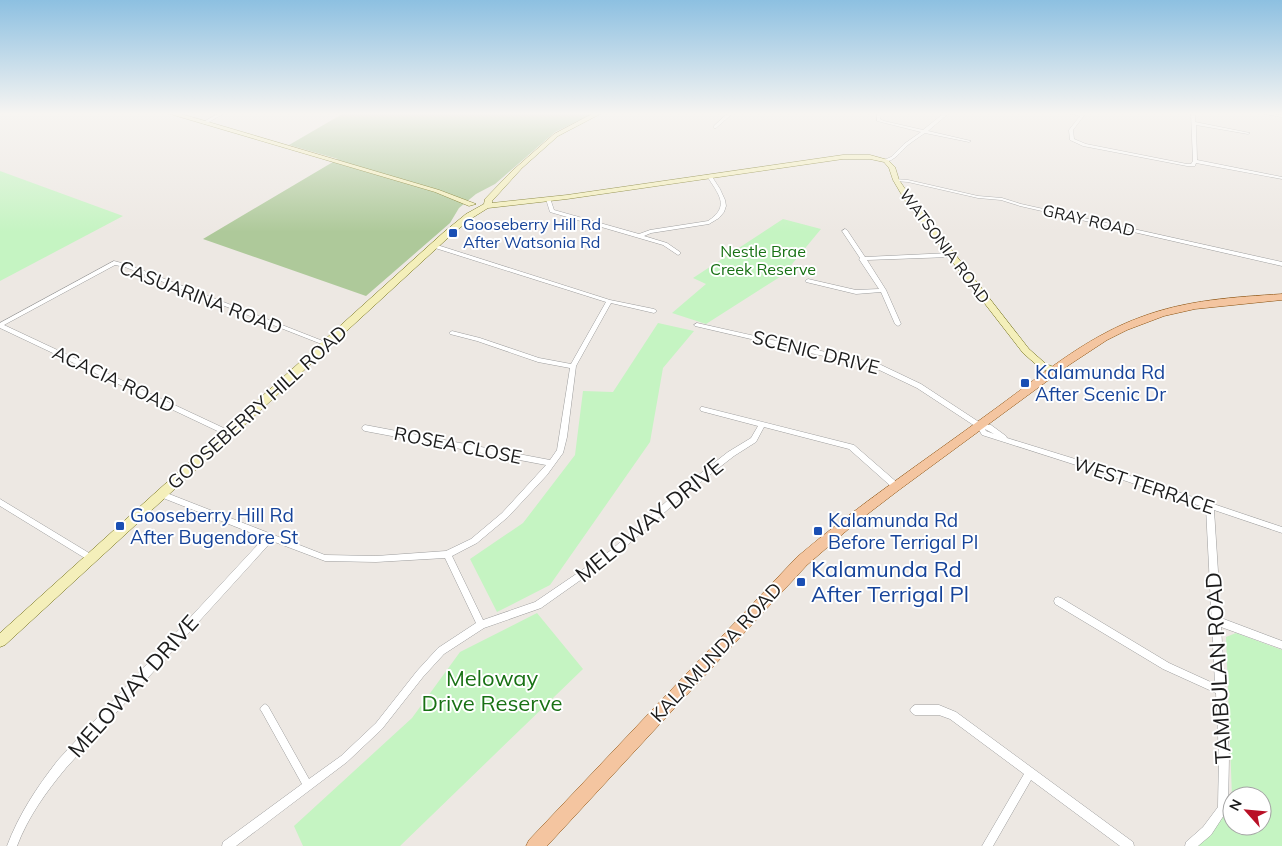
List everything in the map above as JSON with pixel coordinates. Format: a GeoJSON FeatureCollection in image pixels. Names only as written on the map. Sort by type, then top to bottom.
{"type":"FeatureCollection","features":[{"type":"Feature","properties":{"kind":"main road","name":"KALAMUNDA ROAD"},"geometry":{"type":"LineString","coordinates":[[535,846],[802,561],[845,524],[1056,371],[1118,330],[1160,314],[1194,306],[1282,297]]}},
{"type":"Feature","properties":{"kind":"street"},"geometry":{"type":"LineString","coordinates":[[305,152],[481,203],[502,204],[843,157],[870,157],[886,161],[898,152]]}},
{"type":"Feature","properties":{"kind":"street","name":"GOOSEBERRY HILL ROAD"},"geometry":{"type":"LineString","coordinates":[[0,641],[536,152]]}},
{"type":"Feature","properties":{"kind":"street"},"geometry":{"type":"LineString","coordinates":[[1123,152],[1187,165],[1193,165],[1196,161],[1195,152]]}},
{"type":"Feature","properties":{"kind":"street","name":"WATSONIA ROAD"},"geometry":{"type":"LineString","coordinates":[[886,161],[892,167],[896,180],[909,200],[1026,351],[1045,379]]}},
{"type":"Feature","properties":{"kind":"street"},"geometry":{"type":"LineString","coordinates":[[1196,161],[1282,178]]}},
{"type":"Feature","properties":{"kind":"street"},"geometry":{"type":"LineString","coordinates":[[638,236],[650,232],[709,222],[718,217],[723,210],[724,199],[709,176]]}},
{"type":"Feature","properties":{"kind":"street","name":"GRAY ROAD"},"geometry":{"type":"LineString","coordinates":[[896,180],[908,180],[973,195],[1002,199],[1020,205],[1282,264]]}},
{"type":"Feature","properties":{"kind":"street"},"geometry":{"type":"LineString","coordinates":[[548,199],[552,211],[558,214],[665,244],[678,253]]}},
{"type":"Feature","properties":{"kind":"street"},"geometry":{"type":"LineString","coordinates":[[845,231],[883,290],[898,324]]}},
{"type":"Feature","properties":{"kind":"street"},"geometry":{"type":"LineString","coordinates":[[434,246],[609,301],[654,311]]}},
{"type":"Feature","properties":{"kind":"street"},"geometry":{"type":"LineString","coordinates":[[862,259],[950,255]]}},
{"type":"Feature","properties":{"kind":"street","name":"CASUARINA ROAD"},"geometry":{"type":"LineString","coordinates":[[0,326],[114,263],[127,266],[326,344]]}},
{"type":"Feature","properties":{"kind":"street"},"geometry":{"type":"LineString","coordinates":[[808,282],[856,292],[883,290]]}},
{"type":"Feature","properties":{"kind":"street"},"geometry":{"type":"LineString","coordinates":[[161,494],[325,558],[376,559],[447,554],[474,541],[505,515],[560,451],[573,366],[609,301]]}},
{"type":"Feature","properties":{"kind":"street","name":"SCENIC DRIVE"},"geometry":{"type":"LineString","coordinates":[[697,324],[878,366],[919,386],[980,426]]}},
{"type":"Feature","properties":{"kind":"street","name":"ACACIA ROAD"},"geometry":{"type":"LineString","coordinates":[[0,326],[228,433]]}},
{"type":"Feature","properties":{"kind":"street"},"geometry":{"type":"LineString","coordinates":[[452,333],[538,360],[573,366]]}},
{"type":"Feature","properties":{"kind":"street","name":"WATSONIA ROAD"},"geometry":{"type":"LineString","coordinates":[[1026,351],[1042,365],[1056,371]]}},
{"type":"Feature","properties":{"kind":"street"},"geometry":{"type":"LineString","coordinates":[[703,409],[851,448],[897,487]]}},
{"type":"Feature","properties":{"kind":"street","name":"MELOWAY DRIVE"},"geometry":{"type":"LineString","coordinates":[[227,846],[344,759],[379,726],[434,658],[450,645],[481,625],[538,605],[613,554],[686,489],[731,454],[754,440],[762,424]]}},
{"type":"Feature","properties":{"kind":"street","name":"WEST TERRACE"},"geometry":{"type":"LineString","coordinates":[[980,426],[984,433],[1282,530]]}},
{"type":"Feature","properties":{"kind":"street","name":"ROSEA CLOSE"},"geometry":{"type":"LineString","coordinates":[[366,428],[551,463]]}},
{"type":"Feature","properties":{"kind":"street"},"geometry":{"type":"LineString","coordinates":[[0,512],[4,504],[91,558]]}},
{"type":"Feature","properties":{"kind":"street","name":"TAMBULAN ROAD"},"geometry":{"type":"LineString","coordinates":[[1190,846],[1206,831],[1223,809],[1224,756],[1210,506]]}},
{"type":"Feature","properties":{"kind":"street","name":"MELOWAY DRIVE"},"geometry":{"type":"LineString","coordinates":[[12,846],[32,806],[62,764],[270,537]]}},
{"type":"Feature","properties":{"kind":"street"},"geometry":{"type":"LineString","coordinates":[[447,554],[481,625]]}},
{"type":"Feature","properties":{"kind":"street"},"geometry":{"type":"LineString","coordinates":[[1058,601],[1166,666],[1219,690]]}},
{"type":"Feature","properties":{"kind":"street"},"geometry":{"type":"LineString","coordinates":[[1216,621],[1282,645]]}},
{"type":"Feature","properties":{"kind":"street"},"geometry":{"type":"LineString","coordinates":[[265,709],[308,786]]}},
{"type":"Feature","properties":{"kind":"street"},"geometry":{"type":"LineString","coordinates":[[915,710],[939,710],[953,715],[1129,846]]}},
{"type":"Feature","properties":{"kind":"street"},"geometry":{"type":"LineString","coordinates":[[987,846],[1030,773]]}},
{"type":"Feature","properties":{"kind":"green space"},"geometry":{"type":"Polygon","coordinates":[[[315,152],[531,152],[495,184],[476,194],[459,208],[450,223],[366,296],[203,239],[338,159],[315,152]]]}},
{"type":"Feature","properties":{"kind":"green space"},"geometry":{"type":"Polygon","coordinates":[[[0,171],[123,216],[0,281],[0,171]]]}},
{"type":"Feature","properties":{"kind":"green space","name":"Nestle Brae Creek Reserve"},"geometry":{"type":"Polygon","coordinates":[[[783,219],[821,229],[783,275],[706,324],[672,313],[706,284],[693,278],[783,219]]]}},
{"type":"Feature","properties":{"kind":"green space"},"geometry":{"type":"Polygon","coordinates":[[[658,323],[694,331],[663,368],[650,442],[550,585],[497,612],[470,559],[523,523],[575,455],[583,391],[613,392],[658,323]]]}},
{"type":"Feature","properties":{"kind":"green space","name":"Meloway Drive Reserve"},"geometry":{"type":"Polygon","coordinates":[[[537,613],[583,669],[400,846],[303,846],[294,826],[412,718],[460,652],[537,613]]]}},
{"type":"Feature","properties":{"kind":"green space"},"geometry":{"type":"Polygon","coordinates":[[[1236,633],[1282,650],[1282,846],[1190,846],[1222,810],[1222,836],[1272,836],[1272,786],[1232,786],[1226,637],[1236,633]]]}},
{"type":"Feature","properties":{"kind":"place","name":"Gooseberry Hill Rd After Watsonia Rd"},"geometry":{"type":"Point","coordinates":[453,233]}},
{"type":"Feature","properties":{"kind":"place","name":"Kalamunda Rd After Scenic Dr"},"geometry":{"type":"Point","coordinates":[1025,383]}},
{"type":"Feature","properties":{"kind":"place","name":"Gooseberry Hill Rd After Bugendore St"},"geometry":{"type":"Point","coordinates":[120,526]}},
{"type":"Feature","properties":{"kind":"place","name":"Kalamunda Rd Before Terrigal Pl"},"geometry":{"type":"Point","coordinates":[818,531]}},
{"type":"Feature","properties":{"kind":"place","name":"Kalamunda Rd After Terrigal Pl"},"geometry":{"type":"Point","coordinates":[801,582]}}]}
